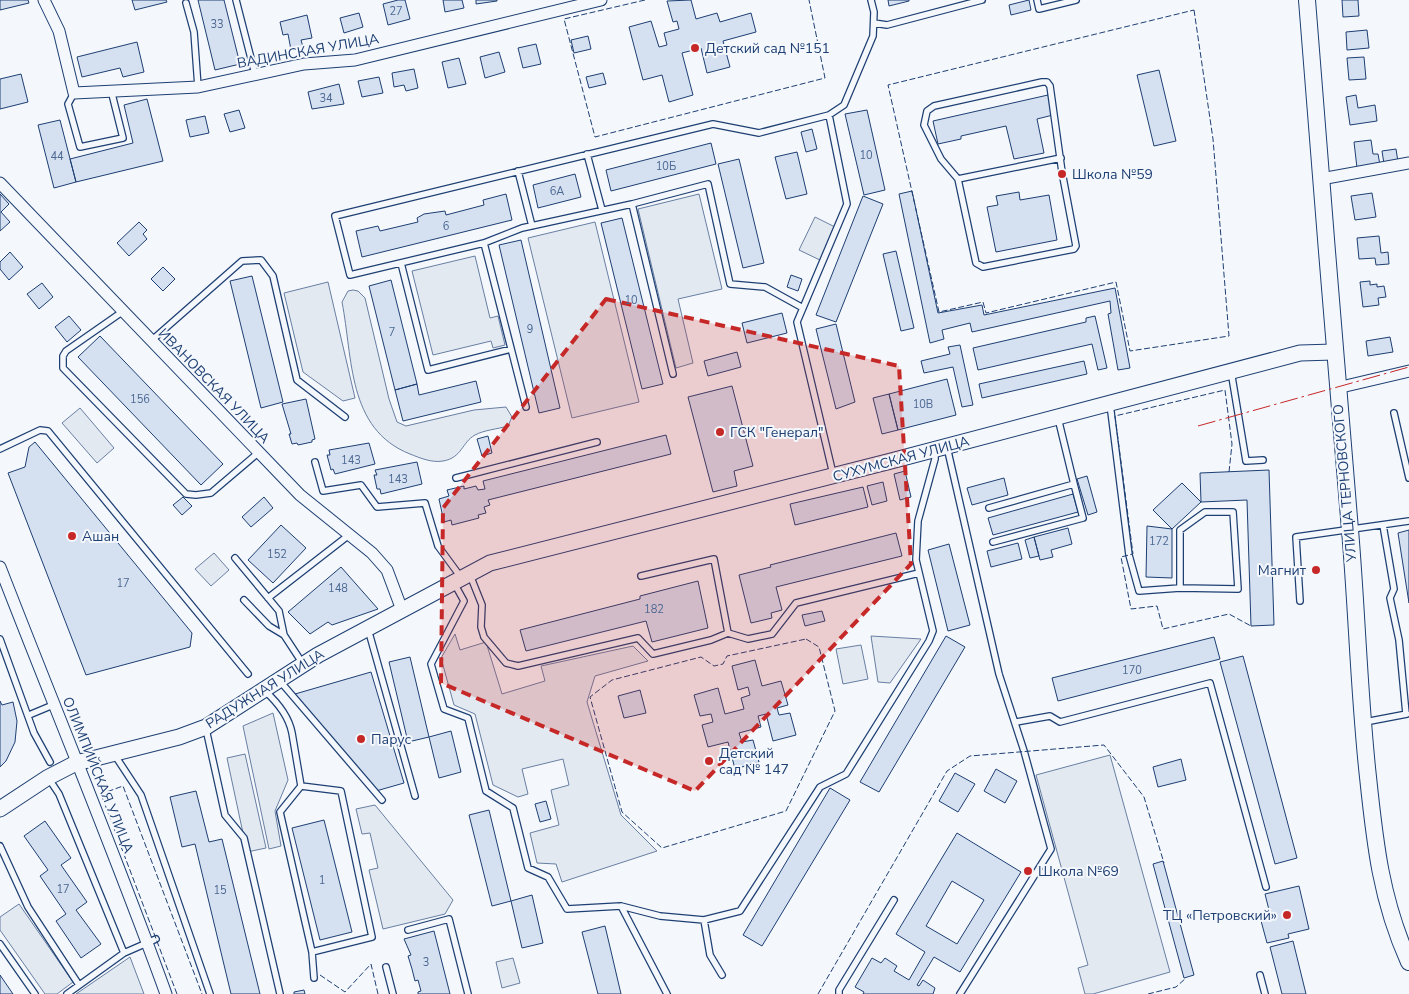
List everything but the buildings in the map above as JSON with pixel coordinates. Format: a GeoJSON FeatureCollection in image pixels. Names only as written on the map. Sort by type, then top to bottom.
{"type":"FeatureCollection","features":[{"type":"Feature","properties":{"kind":"main road","name":"УЛИЦА ТЕРНОВСКОГО"},"geometry":{"type":"LineString","coordinates":[[1307,0],[1334,352],[1350,530],[1362,723],[1377,862],[1392,920],[1409,962]]}},
{"type":"Feature","properties":{"kind":"main road","name":"СУХУМСКАЯ УЛИЦА"},"geometry":{"type":"LineString","coordinates":[[462,578],[503,559],[834,476],[1300,353],[1334,352]]}},
{"type":"Feature","properties":{"kind":"main road","name":"РАДУЖНАЯ УЛИЦА"},"geometry":{"type":"LineString","coordinates":[[0,809],[47,778],[76,763],[179,737],[206,727],[303,664],[462,578]]}},
{"type":"Feature","properties":{"kind":"street"},"geometry":{"type":"LineString","coordinates":[[44,0],[59,31],[74,92]]}},
{"type":"Feature","properties":{"kind":"street","name":"ВАДИНСКАЯ УЛИЦА"},"geometry":{"type":"LineString","coordinates":[[74,92],[198,87],[304,64],[355,60],[601,0]]}},
{"type":"Feature","properties":{"kind":"street"},"geometry":{"type":"LineString","coordinates":[[1321,178],[1409,163]]}},
{"type":"Feature","properties":{"kind":"street","name":"ИВАНОВСКАЯ УЛИЦА"},"geometry":{"type":"LineString","coordinates":[[0,183],[150,342],[300,495],[372,553],[386,570],[402,610]]}},
{"type":"Feature","properties":{"kind":"street"},"geometry":{"type":"LineString","coordinates":[[1337,388],[1409,371]]}},
{"type":"Feature","properties":{"kind":"street","name":"ОЛИМПИЙСКАЯ УЛИЦА"},"geometry":{"type":"LineString","coordinates":[[0,567],[76,763],[86,781],[152,942],[166,994]]}},
{"type":"Feature","properties":{"kind":"lane"},"geometry":{"type":"LineString","coordinates":[[236,0],[255,74]]}},
{"type":"Feature","properties":{"kind":"lane"},"geometry":{"type":"LineString","coordinates":[[803,308],[765,287],[730,284],[708,184],[632,204],[532,226],[484,243],[350,276],[335,216],[713,124],[759,133],[829,115],[844,104],[873,36],[874,12],[872,0]]}},
{"type":"Feature","properties":{"kind":"lane"},"geometry":{"type":"LineString","coordinates":[[874,23],[887,24],[982,0]]}},
{"type":"Feature","properties":{"kind":"lane"},"geometry":{"type":"LineString","coordinates":[[1037,0],[1039,9],[1076,0]]}},
{"type":"Feature","properties":{"kind":"lane"},"geometry":{"type":"LineString","coordinates":[[186,2],[194,32],[198,87]]}},
{"type":"Feature","properties":{"kind":"lane"},"geometry":{"type":"LineString","coordinates":[[1047,82],[1050,86],[1061,158],[1077,241],[1074,249],[983,267],[979,266],[976,263],[958,179],[942,159],[924,125],[927,111],[934,106],[1047,82]]}},
{"type":"Feature","properties":{"kind":"lane"},"geometry":{"type":"LineString","coordinates":[[74,92],[68,104],[80,147],[123,138],[111,90]]}},
{"type":"Feature","properties":{"kind":"lane"},"geometry":{"type":"LineString","coordinates":[[829,115],[846,204],[797,322],[834,476]]}},
{"type":"Feature","properties":{"kind":"lane"},"geometry":{"type":"LineString","coordinates":[[587,154],[602,210]]}},
{"type":"Feature","properties":{"kind":"lane"},"geometry":{"type":"LineString","coordinates":[[958,179],[1061,158]]}},
{"type":"Feature","properties":{"kind":"lane"},"geometry":{"type":"LineString","coordinates":[[518,171],[532,226]]}},
{"type":"Feature","properties":{"kind":"lane"},"geometry":{"type":"LineString","coordinates":[[632,204],[673,374]]}},
{"type":"Feature","properties":{"kind":"lane"},"geometry":{"type":"LineString","coordinates":[[484,243],[526,407]]}},
{"type":"Feature","properties":{"kind":"lane"},"geometry":{"type":"LineString","coordinates":[[150,342],[242,261],[261,260],[273,276],[298,380],[345,417]]}},
{"type":"Feature","properties":{"kind":"lane"},"geometry":{"type":"LineString","coordinates":[[401,263],[428,370],[511,349]]}},
{"type":"Feature","properties":{"kind":"lane"},"geometry":{"type":"LineString","coordinates":[[122,312],[66,351],[62,363],[63,368],[130,438],[186,494],[196,496],[211,492],[258,453]]}},
{"type":"Feature","properties":{"kind":"lane"},"geometry":{"type":"LineString","coordinates":[[1231,371],[1246,461],[1263,460]]}},
{"type":"Feature","properties":{"kind":"lane"},"geometry":{"type":"LineString","coordinates":[[1110,404],[1128,546],[1138,591],[1180,588],[1238,589],[1233,512],[1204,512],[1180,530],[1180,588]]}},
{"type":"Feature","properties":{"kind":"lane"},"geometry":{"type":"LineString","coordinates":[[1394,413],[1409,478]]}},
{"type":"Feature","properties":{"kind":"lane"},"geometry":{"type":"LineString","coordinates":[[993,542],[1083,518],[1058,417]]}},
{"type":"Feature","properties":{"kind":"lane"},"geometry":{"type":"LineString","coordinates":[[0,449],[40,430],[48,431],[248,674]]}},
{"type":"Feature","properties":{"kind":"lane"},"geometry":{"type":"LineString","coordinates":[[456,478],[597,442]]}},
{"type":"Feature","properties":{"kind":"lane"},"geometry":{"type":"LineString","coordinates":[[462,578],[464,601],[431,664],[444,709],[468,718],[486,791],[513,808],[528,868],[548,877],[567,909],[621,906],[660,916],[704,920],[740,911],[820,786],[846,774],[929,642],[933,631],[932,621],[916,560],[918,520],[941,448]]}},
{"type":"Feature","properties":{"kind":"lane"},"geometry":{"type":"LineString","coordinates":[[941,448],[970,538],[996,658],[1016,722],[1051,849],[960,994]]}},
{"type":"Feature","properties":{"kind":"lane"},"geometry":{"type":"LineString","coordinates":[[315,462],[323,491],[361,485],[377,507],[425,503],[438,546],[482,605],[480,627],[484,637],[506,664],[518,666],[638,638],[653,654],[711,640],[728,633],[748,639],[772,634],[796,603],[919,573]]}},
{"type":"Feature","properties":{"kind":"lane"},"geometry":{"type":"LineString","coordinates":[[989,508],[1074,484]]}},
{"type":"Feature","properties":{"kind":"lane"},"geometry":{"type":"LineString","coordinates":[[1300,601],[1296,537],[1409,521]]}},
{"type":"Feature","properties":{"kind":"lane"},"geometry":{"type":"LineString","coordinates":[[1362,723],[1407,714],[1399,640],[1390,598],[1394,589],[1383,525]]}},
{"type":"Feature","properties":{"kind":"lane"},"geometry":{"type":"LineString","coordinates":[[268,598],[349,534]]}},
{"type":"Feature","properties":{"kind":"lane"},"geometry":{"type":"LineString","coordinates":[[235,558],[279,611],[284,635],[303,664]]}},
{"type":"Feature","properties":{"kind":"lane"},"geometry":{"type":"LineString","coordinates":[[641,576],[714,559],[728,633]]}},
{"type":"Feature","properties":{"kind":"lane"},"geometry":{"type":"LineString","coordinates":[[244,600],[269,626],[284,635]]}},
{"type":"Feature","properties":{"kind":"lane"},"geometry":{"type":"LineString","coordinates":[[370,636],[415,796]]}},
{"type":"Feature","properties":{"kind":"lane"},"geometry":{"type":"LineString","coordinates":[[0,639],[34,733],[50,762]]}},
{"type":"Feature","properties":{"kind":"lane"},"geometry":{"type":"LineString","coordinates":[[279,680],[382,800]]}},
{"type":"Feature","properties":{"kind":"lane"},"geometry":{"type":"LineString","coordinates":[[1016,722],[1050,716],[1060,722],[1210,683],[1266,887]]}},
{"type":"Feature","properties":{"kind":"lane"},"geometry":{"type":"LineString","coordinates":[[265,690],[277,703],[291,727],[301,786],[280,812],[312,952],[314,978]]}},
{"type":"Feature","properties":{"kind":"lane"},"geometry":{"type":"LineString","coordinates":[[29,715],[54,705]]}},
{"type":"Feature","properties":{"kind":"lane"},"geometry":{"type":"LineString","coordinates":[[206,727],[225,815],[244,838],[280,994]]}},
{"type":"Feature","properties":{"kind":"lane"},"geometry":{"type":"LineString","coordinates":[[114,754],[141,795],[210,994]]}},
{"type":"Feature","properties":{"kind":"lane"},"geometry":{"type":"LineString","coordinates":[[47,778],[59,794],[124,953]]}},
{"type":"Feature","properties":{"kind":"lane"},"geometry":{"type":"LineString","coordinates":[[301,786],[341,791],[372,937],[312,952]]}},
{"type":"Feature","properties":{"kind":"lane"},"geometry":{"type":"LineString","coordinates":[[0,846],[28,907],[79,986]]}},
{"type":"Feature","properties":{"kind":"lane"},"geometry":{"type":"LineString","coordinates":[[839,994],[839,990],[894,900]]}},
{"type":"Feature","properties":{"kind":"lane"},"geometry":{"type":"LineString","coordinates":[[621,906],[667,994]]}},
{"type":"Feature","properties":{"kind":"lane"},"geometry":{"type":"LineString","coordinates":[[408,930],[449,919],[468,994]]}},
{"type":"Feature","properties":{"kind":"lane"},"geometry":{"type":"LineString","coordinates":[[704,920],[710,955],[722,975]]}},
{"type":"Feature","properties":{"kind":"lane"},"geometry":{"type":"LineString","coordinates":[[67,994],[124,953],[152,942]]}},
{"type":"Feature","properties":{"kind":"lane"},"geometry":{"type":"LineString","coordinates":[[0,944],[35,994]]}},
{"type":"Feature","properties":{"kind":"lane"},"geometry":{"type":"LineString","coordinates":[[386,967],[392,994]]}},
{"type":"Feature","properties":{"kind":"lane"},"geometry":{"type":"LineString","coordinates":[[1260,975],[1265,994]]}},
{"type":"Feature","properties":{"kind":"highlighted area"},"geometry":{"type":"Polygon","coordinates":[[[606,299],[899,366],[911,564],[695,791],[441,683],[443,508],[606,299]]]}},
{"type":"Feature","properties":{"kind":"shaded area"},"geometry":{"type":"Polygon","coordinates":[[[699,194],[722,289],[678,299],[693,363],[676,368],[638,209],[699,194]]]}},
{"type":"Feature","properties":{"kind":"shaded area"},"geometry":{"type":"Polygon","coordinates":[[[815,217],[837,228],[822,261],[799,250],[815,217]]]}},
{"type":"Feature","properties":{"kind":"shaded area"},"geometry":{"type":"Polygon","coordinates":[[[595,222],[639,402],[572,418],[528,238],[595,222]]]}},
{"type":"Feature","properties":{"kind":"shaded area"},"geometry":{"type":"Polygon","coordinates":[[[475,256],[490,318],[498,316],[505,345],[493,348],[491,341],[433,355],[412,271],[475,256]]]}},
{"type":"Feature","properties":{"kind":"shaded area"},"geometry":{"type":"Polygon","coordinates":[[[328,282],[355,398],[343,401],[303,372],[284,293],[328,282]]]}},
{"type":"Feature","properties":{"kind":"shaded area"},"geometry":{"type":"Polygon","coordinates":[[[348,291],[358,291],[365,298],[389,399],[397,422],[406,426],[474,410],[506,407],[512,417],[508,426],[475,435],[454,457],[443,461],[435,461],[410,454],[389,443],[374,428],[356,390],[342,302],[348,291]]]}},
{"type":"Feature","properties":{"kind":"shaded area"},"geometry":{"type":"Polygon","coordinates":[[[80,408],[114,448],[97,463],[62,423],[80,408]]]}},
{"type":"Feature","properties":{"kind":"shaded area"},"geometry":{"type":"Polygon","coordinates":[[[214,553],[229,570],[211,586],[195,569],[214,553]]]}},
{"type":"Feature","properties":{"kind":"shaded area"},"geometry":{"type":"Polygon","coordinates":[[[455,634],[460,650],[486,642],[502,694],[545,681],[541,666],[633,646],[648,661],[595,676],[587,702],[621,815],[657,851],[562,882],[556,864],[537,863],[530,833],[559,825],[551,790],[569,785],[563,759],[522,769],[528,794],[518,797],[493,785],[475,714],[454,705],[441,658],[455,634]]]}},
{"type":"Feature","properties":{"kind":"shaded area"},"geometry":{"type":"Polygon","coordinates":[[[871,636],[921,639],[890,683],[878,682],[871,636]]]}},
{"type":"Feature","properties":{"kind":"shaded area"},"geometry":{"type":"Polygon","coordinates":[[[861,645],[868,679],[843,684],[836,649],[861,645]]]}},
{"type":"Feature","properties":{"kind":"shaded area"},"geometry":{"type":"Polygon","coordinates":[[[273,713],[288,780],[275,811],[281,846],[269,849],[243,726],[273,713]]]}},
{"type":"Feature","properties":{"kind":"shaded area"},"geometry":{"type":"Polygon","coordinates":[[[245,754],[266,848],[247,852],[227,758],[245,754]]]}},
{"type":"Feature","properties":{"kind":"shaded area"},"geometry":{"type":"Polygon","coordinates":[[[1110,755],[1170,972],[1093,994],[1085,994],[1078,968],[1088,965],[1036,775],[1110,755]]]}},
{"type":"Feature","properties":{"kind":"shaded area"},"geometry":{"type":"Polygon","coordinates":[[[375,805],[453,900],[445,914],[383,929],[369,870],[378,868],[370,833],[362,834],[356,809],[375,805]]]}},
{"type":"Feature","properties":{"kind":"shaded area"},"geometry":{"type":"Polygon","coordinates":[[[19,904],[73,982],[57,994],[45,994],[0,930],[0,917],[19,904]]]}},
{"type":"Feature","properties":{"kind":"shaded area"},"geometry":{"type":"Polygon","coordinates":[[[130,957],[144,994],[76,994],[130,957]]]}},
{"type":"Feature","properties":{"kind":"shaded area"},"geometry":{"type":"Polygon","coordinates":[[[513,958],[520,983],[502,988],[496,962],[513,958]]]}},
{"type":"Feature","properties":{"kind":"fence"},"geometry":{"type":"LineString","coordinates":[[645,0],[564,19],[595,137],[825,78],[809,0]]}},
{"type":"Feature","properties":{"kind":"fence"},"geometry":{"type":"LineString","coordinates":[[1194,10],[1213,139],[1229,336],[1130,351],[1116,282],[986,313],[983,302],[939,312],[888,85],[1194,10]]}},
{"type":"Feature","properties":{"kind":"fence"},"geometry":{"type":"LineString","coordinates":[[1229,472],[1232,444],[1225,390],[1115,416],[1133,554],[1121,557],[1131,609],[1157,606],[1163,629],[1229,614],[1251,626]]}},
{"type":"Feature","properties":{"kind":"fence"},"geometry":{"type":"LineString","coordinates":[[806,639],[819,647],[835,711],[786,811],[662,848],[622,812],[590,697],[612,680],[701,657],[714,666],[723,664],[727,656],[806,639]]}},
{"type":"Feature","properties":{"kind":"fence"},"geometry":{"type":"LineString","coordinates":[[818,994],[947,771],[970,756],[1104,745],[1144,797],[1164,863]]}},
{"type":"Feature","properties":{"kind":"fence"},"geometry":{"type":"LineString","coordinates":[[177,994],[101,794],[123,786],[202,994]]}},
{"type":"Feature","properties":{"kind":"fence"},"geometry":{"type":"LineString","coordinates":[[320,975],[345,992],[371,964],[378,994]]}},
{"type":"Feature","properties":{"kind":"fence"},"geometry":{"type":"LineString","coordinates":[[1148,994],[1176,987],[1186,978]]}},
{"type":"Feature","properties":{"kind":"power"},"geometry":{"type":"LineString","coordinates":[[1198,426],[1409,367]]}},
{"type":"Feature","properties":{"kind":"place","name":"Детский сад №151"},"geometry":{"type":"Point","coordinates":[695,48]}},
{"type":"Feature","properties":{"kind":"place","name":"Школа №59"},"geometry":{"type":"Point","coordinates":[1062,174]}},
{"type":"Feature","properties":{"kind":"place","name":"ГСК \"Генерал\""},"geometry":{"type":"Point","coordinates":[720,432]}},
{"type":"Feature","properties":{"kind":"place","name":"Ашан"},"geometry":{"type":"Point","coordinates":[72,536]}},
{"type":"Feature","properties":{"kind":"place","name":"Магнит"},"geometry":{"type":"Point","coordinates":[1316,570]}},
{"type":"Feature","properties":{"kind":"place","name":"Парус"},"geometry":{"type":"Point","coordinates":[361,739]}},
{"type":"Feature","properties":{"kind":"place","name":"Детский сад № 147"},"geometry":{"type":"Point","coordinates":[709,761]}},
{"type":"Feature","properties":{"kind":"place","name":"Школа №69"},"geometry":{"type":"Point","coordinates":[1028,871]}},
{"type":"Feature","properties":{"kind":"place","name":"ТЦ «Петровский»"},"geometry":{"type":"Point","coordinates":[1287,915]}}]}
